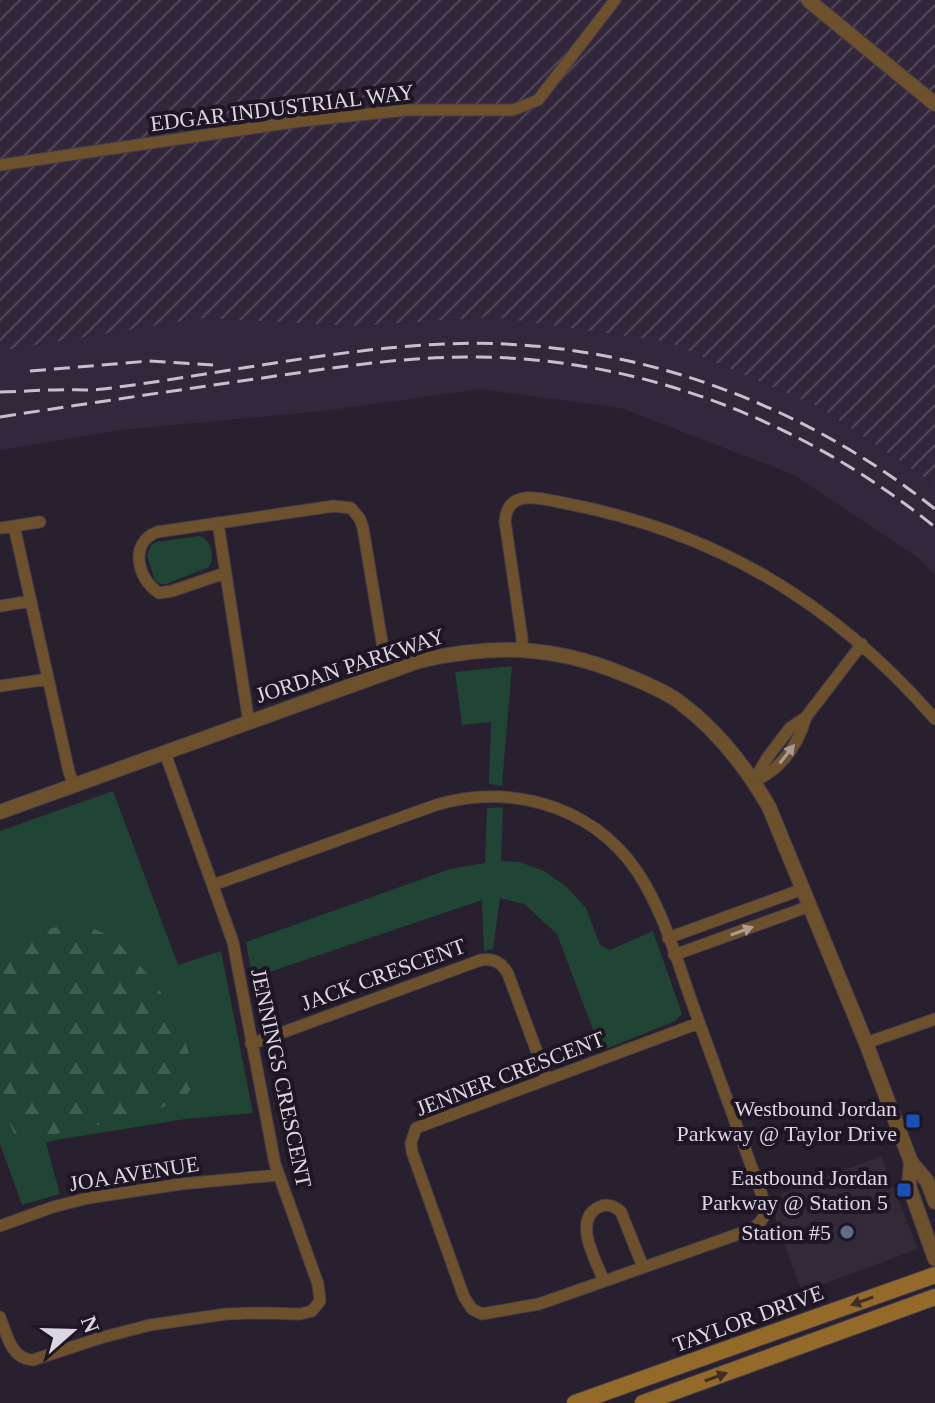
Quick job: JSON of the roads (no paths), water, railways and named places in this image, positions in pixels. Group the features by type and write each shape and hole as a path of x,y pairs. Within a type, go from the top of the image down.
{"main road":[{"name":"TAYLOR DRIVE","path":"575,1403 935,1275"},
{"name":"TAYLOR DRIVE","path":"643,1403 935,1297"}],"street":[{"name":"EDGAR INDUSTRIAL WAY","path":"0,165 301,121 407,110 513,110 538,100 615,0"},
{"path":"808,0 935,104"},
{"path":"522,650 505,521 507,510 513,502 530,497 607,511 660,527 747,566 828,617 862,644 935,719"},
{"path":"225,573 159,593 145,581 139,557 142,542 152,534 334,506 344,506 355,512 363,528 389,672"},
{"path":"0,528 40,522"},
{"path":"218,523 249,723"},
{"path":"14,526 74,785"},
{"path":"0,606 31,601"},
{"path":"754,781 779,765 800,738 806,717 862,644"},
{"name":"JORDAN PARKWAY","path":"0,812 419,661 457,652 522,650 567,656 600,665 655,687 680,703 733,754 754,781 778,825 911,1162 927,1181 935,1202"},
{"path":"0,686 48,679"},
{"name":"JENNINGS CRESCENT","path":"0,1317 14,1351 28,1361 150,1325 226,1314 300,1314 312,1311 320,1301 320,1292 278,1175 233,942 165,753"},
{"name":"JENNER CRESCENT","path":"213,885 450,801 483,796 512,797 542,803 580,819 609,839 646,885 668,938 764,1201 765,1214 762,1221 750,1230 539,1304 487,1314 476,1311 464,1297 412,1152 411,1143 416,1128 699,1023"},
{"path":"668,938 803,889"},
{"path":"674,955 810,906"},
{"name":"JACK CRESCENT","path":"251,1044 481,960 491,960 502,965 508,974 547,1079"},
{"path":"866,1043 935,1019"},
{"name":"JORDAN PARKWAY","path":"911,1162 909,1186 935,1259"},
{"name":"JOA AVENUE","path":"0,1226 88,1198 181,1184 278,1175"},
{"path":"604,1281 585,1232 587,1219 598,1207 614,1206 621,1212 643,1267"}],"railway":[{"path":"0,392 103,389 402,347 511,344 577,351 642,364 705,383 767,407 826,436 882,470 935,509"},
{"path":"0,417 374,363 452,357 541,361 603,370 663,384 778,428 833,457 935,527"},
{"path":"30,371 149,361 213,365"}],"place":[{"name":"Westbound Jordan Parkway @ Taylor Drive","path":"913,1121"},
{"name":"Eastbound Jordan Parkway @ Station 5","path":"904,1190"},
{"name":"Station #5","path":"847,1232"}]}
